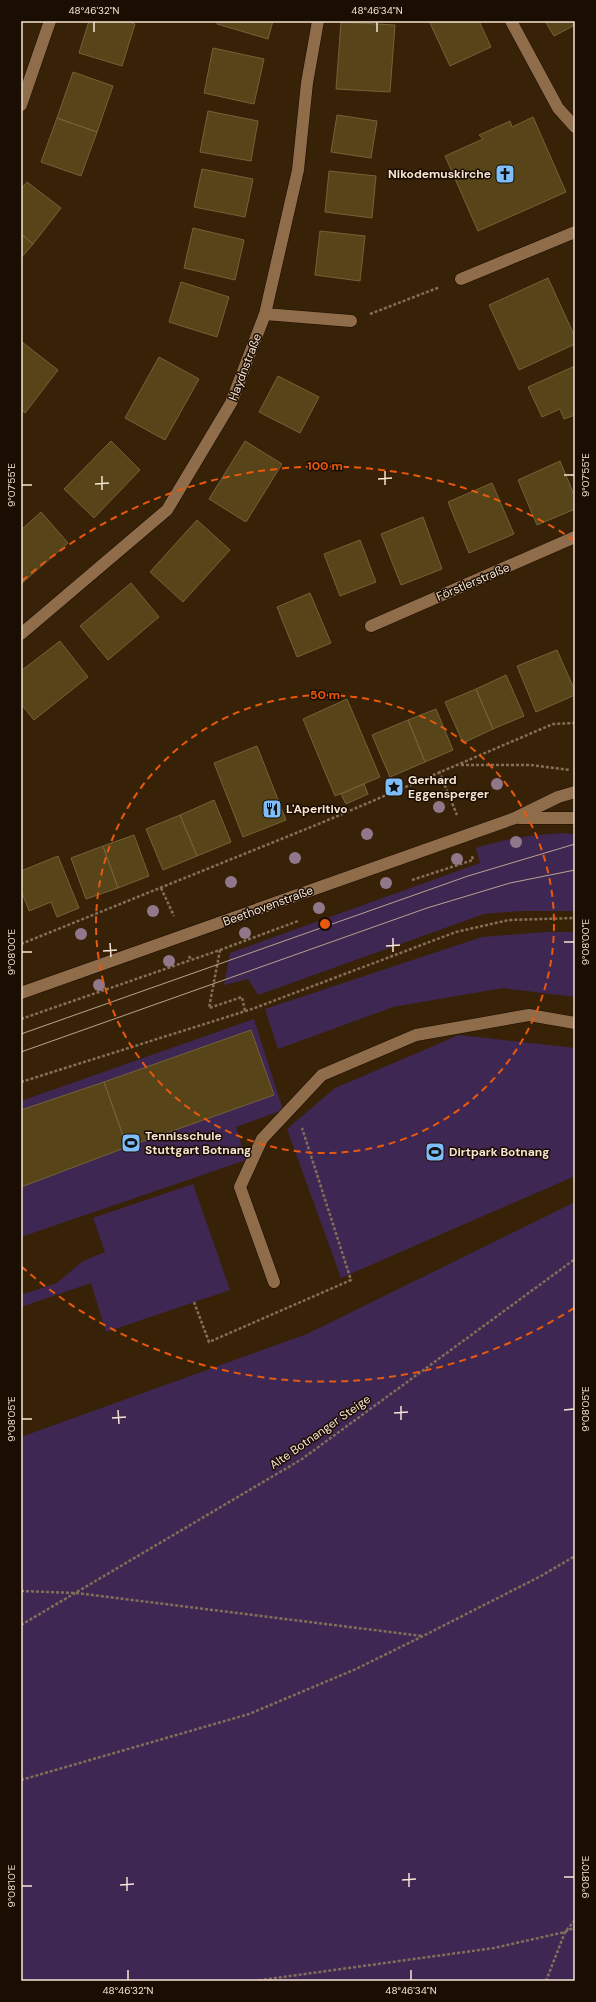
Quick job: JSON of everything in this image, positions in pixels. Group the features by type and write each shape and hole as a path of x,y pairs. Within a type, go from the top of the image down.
{"street":[{"path":"21,105 50,21"},
{"name":"Haydnstraße","path":"21,634 167,510 231,403 265,314 298,170 307,83 318,21"},
{"path":"511,21 558,108 575,126"},
{"path":"461,278 575,232"},
{"path":"265,314 351,322"},
{"name":"Förstlerstraße","path":"371,626 575,538"},
{"name":"Beethovenstraße","path":"21,993 183,937 515,818 558,796 575,792"},
{"name":"Beethovenstraße","path":"515,818 575,818"},
{"path":"274,1282 240,1187 262,1139 322,1075 416,1035 529,1015 575,1023"}],"path":[{"path":"351,322 461,278"},
{"path":"21,944 161,888 554,724 575,723"},
{"path":"458,765 531,765 575,772"},
{"path":"161,888 183,937 191,960"},
{"path":"21,1082 245,1011 456,932 509,920 575,918"},
{"path":"21,1019 220,950 209,1008 242,997 245,1011"},
{"path":"194,1302 209,1342 351,1280 295,1104"},
{"name":"Alte Botnanger Steige","path":"21,1625 302,1459 575,1259"},
{"path":"21,1780 249,1714 356,1668 423,1636 541,1576 575,1556"},
{"path":"21,1591 76,1593 423,1636"},
{"path":"546,1981 565,1932 575,1920"},
{"path":"254,1981 494,1948 565,1932 575,1926"}],"shaded area":[{"path":"565,833 575,835 575,911 519,911 484,914 258,995 248,979 224,985 230,953 480,863 476,848 520,838"},
{"path":"546,932 575,932 575,997 503,988 393,1007 278,1049 265,1009 482,937"},
{"name":"Tennisschule Stuttgart Botnang","path":"254,1019 283,1110 236,1127 246,1160 21,1237 21,1101"},
{"name":"Dirtpark Botnang","path":"459,1035 575,1048 575,1176 341,1278 287,1129 335,1088"},
{"path":"193,1184 230,1290 106,1332 91,1283 21,1307 21,1295 57,1283 83,1261 105,1252 93,1218"},
{"path":"575,1202 575,1981 21,1981 21,1437 307,1334"}],"building":[{"path":"89,21 127,21 135,24 122,66 79,53"},
{"path":"218,21 273,21 268,39 217,24"},
{"path":"429,21 479,21 491,47 450,66"},
{"path":"545,21 575,21 575,25 554,36"},
{"path":"341,22 395,25 390,92 336,89"},
{"path":"213,48 264,59 254,104 204,93"},
{"path":"73,72 113,86 97,132 57,118"},
{"path":"208,111 258,121 251,161 200,152"},
{"path":"337,115 377,121 371,158 331,152"},
{"name":"Nikodemuskirche","path":"533,117 566,192 478,231 445,156 483,139 479,135 510,121 512,127"},
{"path":"57,118 97,132 81,176 41,162"},
{"path":"202,169 253,179 245,217 194,207"},
{"path":"329,171 376,176 372,218 325,212"},
{"path":"27,182 61,208 33,244 21,234 21,189"},
{"path":"193,228 244,240 235,280 184,268"},
{"path":"320,231 365,236 360,281 315,275"},
{"path":"21,234 33,244 21,258"},
{"path":"548,278 575,337 575,344 519,370 489,305"},
{"path":"181,282 229,297 217,337 169,322"},
{"path":"22,342 58,370 25,413 21,409"},
{"path":"159,357 199,379 165,440 125,418"},
{"path":"575,366 575,415 564,419 560,409 542,417 528,387"},
{"path":"278,376 319,397 300,433 259,412"},
{"path":"111,441 140,470 94,518 64,489"},
{"path":"245,441 282,464 246,522 209,499"},
{"path":"560,461 575,497 575,509 537,525 518,480"},
{"path":"492,483 514,534 469,553 448,502"},
{"path":"41,512 68,543 21,584 21,530"},
{"path":"423,517 442,569 401,585 381,534"},
{"path":"197,520 230,550 183,602 150,572"},
{"path":"360,540 376,582 340,596 324,554"},
{"path":"131,583 159,617 108,660 80,626"},
{"path":"310,593 331,643 297,657 277,607"},
{"path":"60,641 88,677 34,720 21,704 21,671"},
{"path":"557,650 575,691 575,695 536,712 517,666"},
{"path":"506,675 524,716 493,729 476,689"},
{"path":"476,689 493,729 463,743 445,702"},
{"path":"347,699 380,777 335,796 303,719"},
{"path":"436,709 453,750 425,762 408,720"},
{"path":"408,720 425,762 390,777 372,735"},
{"path":"257,746 286,820 243,837 214,763"},
{"path":"364,784 368,794 346,804 341,794"},
{"path":"214,800 231,842 197,856 180,815"},
{"path":"180,815 197,856 163,870 146,829"},
{"path":"134,835 149,876 118,888 103,846"},
{"path":"103,846 118,888 86,899 71,858"},
{"path":"58,856 79,908 57,917 51,902 29,911 21,890 21,871"},
{"path":"251,1030 274,1095 127,1147 104,1082"},
{"path":"104,1082 127,1147 21,1187 21,1110"}],"tram line":[{"path":"21,1034 468,876 575,844"},
{"path":"21,1052 427,908 510,883 575,870"}],"place":[{"name":"Nikodemuskirche","path":"505,174"},
{"name":"Gerhard Eggensperger","path":"394,787"},
{"name":"L'Aperitivo","path":"272,809"},
{"name":"Tennisschule Stuttgart Botnang","path":"131,1143"},
{"name":"Dirtpark Botnang","path":"435,1152"}]}
